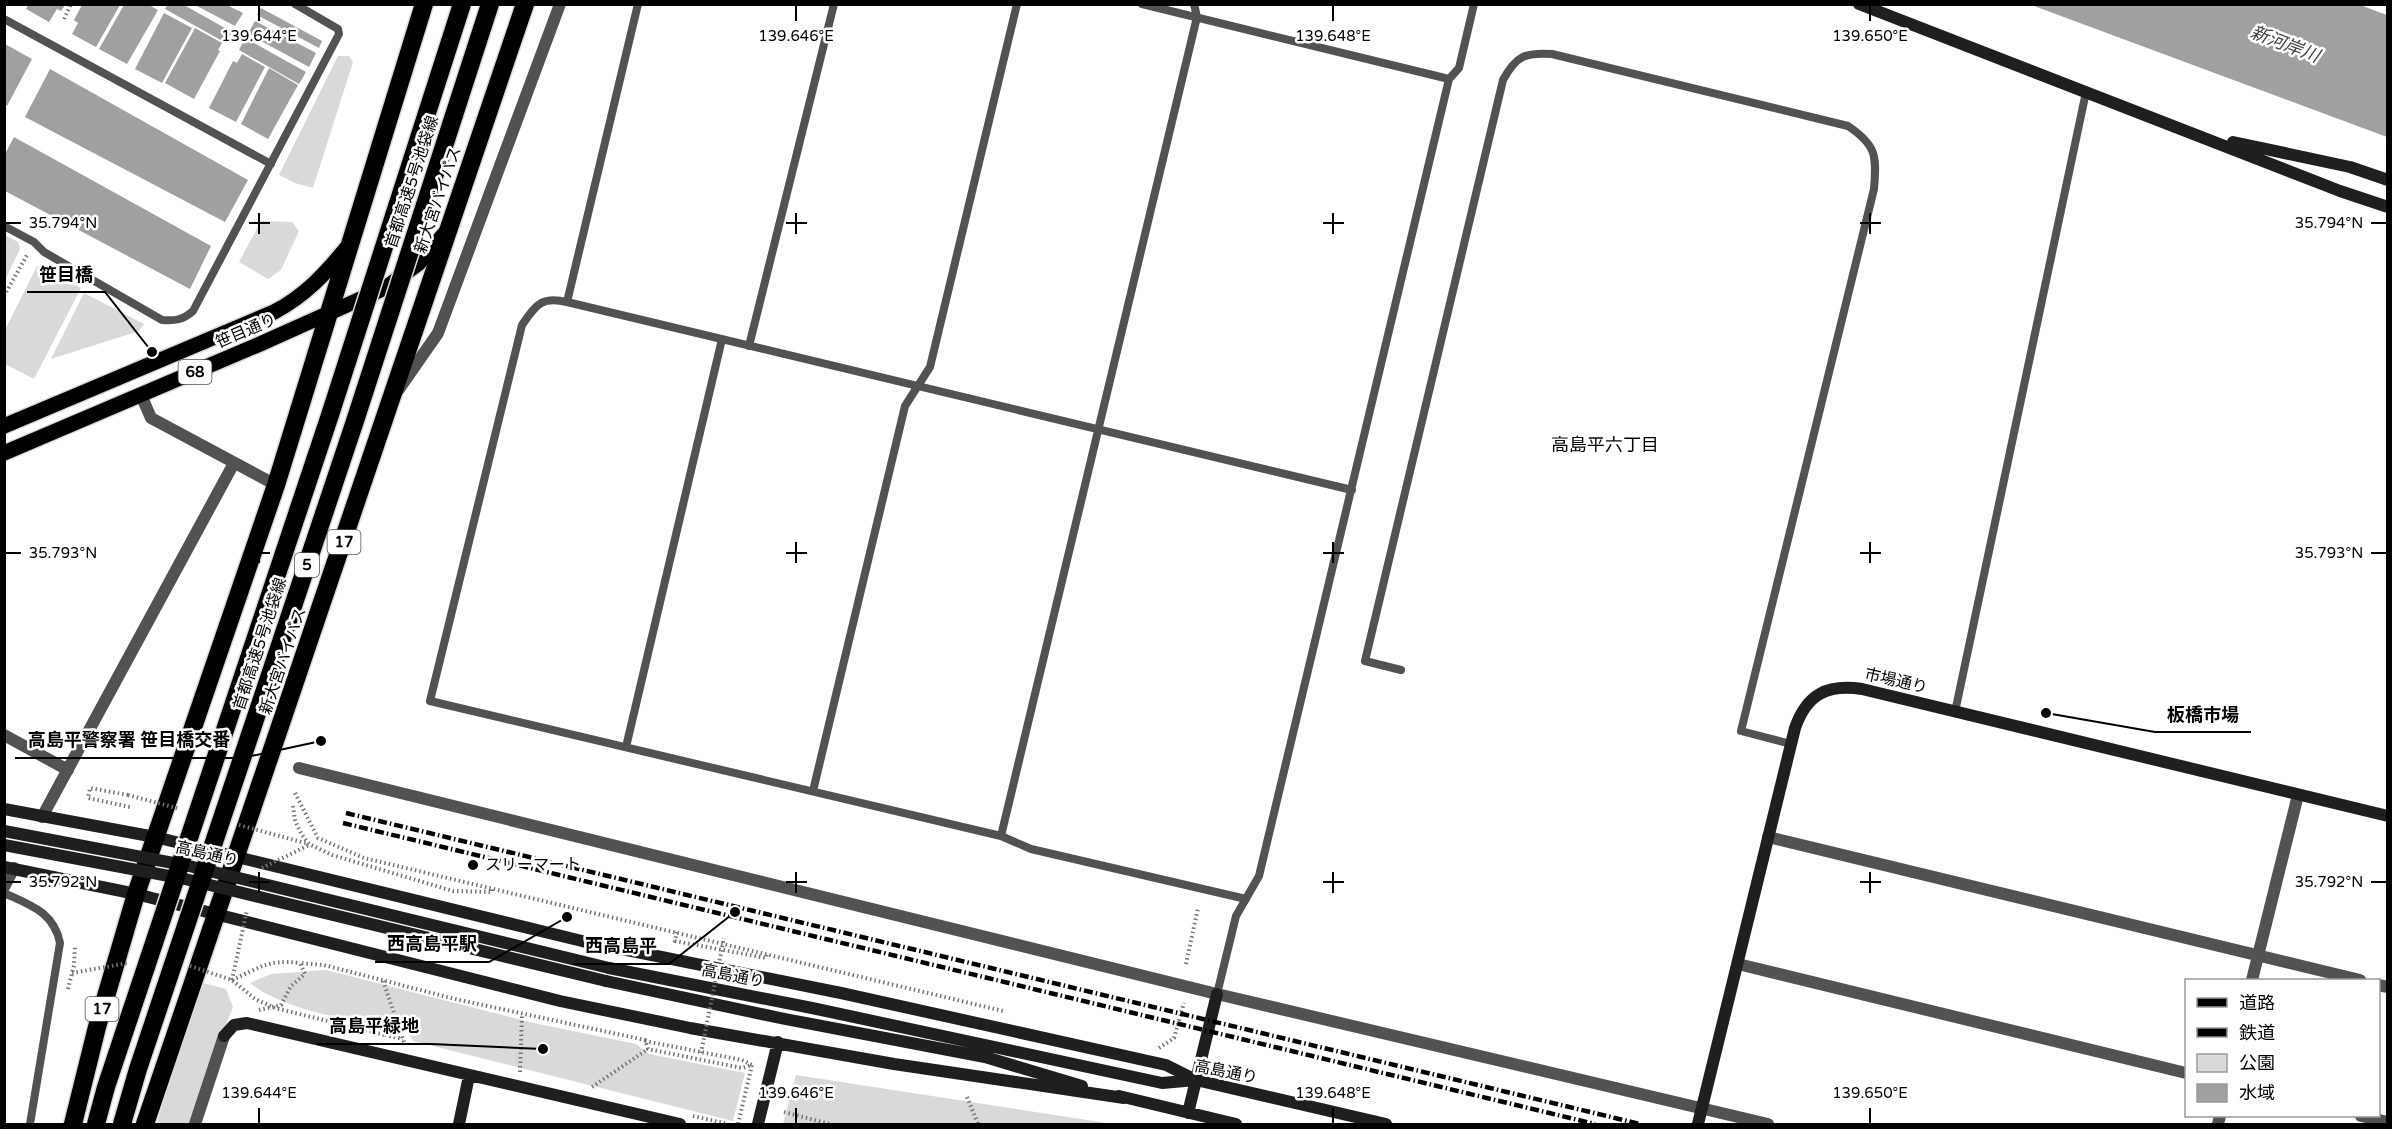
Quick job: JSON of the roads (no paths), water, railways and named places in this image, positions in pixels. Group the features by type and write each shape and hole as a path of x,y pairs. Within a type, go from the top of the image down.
{"highway":[{"name":"17","path":"73,1125 97,1027 136,894 276,485 424,4"},
{"name":"首都高速5号池袋線","path":"96,1125 106,1088 330,415 462,4"},
{"name":"首都高速5号池袋線","path":"122,1125 138,1069 351,432 490,4"},
{"name":"新大宮バイパス","path":"145,1125 525,4"}],"main road":[{"path":"1859,4 2340,191 2388,207"},
{"path":"2199,135 2350,167 2388,180"},
{"name":"笹目通り","path":"4,453 385,288 418,264 450,228"},
{"name":"笹目通り","path":"4,426 274,312 296,299 325,275 353,240"},
{"name":"市場通り","path":"1698,1125 1799,716 1806,705 1823,692 1847,687 1862,689 2388,816"},
{"path":"4,809 155,837 582,940 841,993 1166,1065 1196,1080"},
{"name":"高島通り","path":"4,831 189,866 609,968 812,1008 1162,1083 1196,1080 1386,1125"},
{"name":"高島通り","path":"4,845 185,879 606,981 785,1019 985,1057 1124,1098 1236,1125"},
{"path":"9,868 136,894 560,1001 690,1028 958,1074 1124,1098"},
{"path":"1188,1113 1217,994"},
{"path":"224,1036 234,1025 247,1023 680,1125"},
{"path":"758,1125 778,1042"},
{"path":"459,1125 469,1076"}],"street":[{"path":"391,401 438,333 560,4"},
{"path":"141,395 151,418 276,485"},
{"path":"42,817 234,463"},
{"path":"4,735 68,770"},
{"path":"299,768 1217,994 1768,1125"},
{"path":"2252,979 2298,795"},
{"path":"1768,837 2352,979"},
{"path":"4,887 9,868"},
{"path":"1738,964 2185,1073"},
{"path":"195,1125 224,1036"},
{"path":"2366,1117 2388,1122"}],"lane":[{"path":"4,226 34,242 44,252 162,320 182,319 193,311 339,34 338,29 295,4"},
{"path":"567,303 638,4"},
{"path":"749,346 834,4"},
{"path":"813,790 905,406 930,367 1017,4"},
{"path":"1142,4 1449,79"},
{"path":"1001,836 1197,17 1194,4"},
{"path":"1217,994 1236,916 1259,876 1449,79 1459,68 1474,4"},
{"path":"4,19 271,164"},
{"path":"1401,670 1365,661 1503,80 1510,67 1521,56 1536,53 1552,54 1848,126 1866,138 1875,153 1874,189 1741,731 1791,744"},
{"path":"1955,712 2086,92"},
{"path":"1246,899 1031,849 1001,836 813,790 430,701 522,325 541,303 553,299 1352,490"},
{"path":"626,747 722,339"},
{"path":"4,892 48,917 57,930 60,943 30,1125"}],"water":[{"path":"28,4 65,5 61,11 57,9 49,22 26,9"},
{"path":"82,5 120,5 96,47 72,34 78,23 74,20"},
{"path":"124,5 149,5 158,10 127,64 99,49"},
{"path":"167,5 184,5 232,32 226,43 165,9"},
{"path":"195,5 227,5 243,13 235,26"},
{"name":"新河岸川","path":"2031,5 2360,5 2387,15 2387,137"},
{"path":"261,8 322,41 319,48 257,15"},
{"path":"164,13 192,28 162,83 135,69"},
{"path":"255,21 316,53 309,67 248,34"},
{"path":"195,28 222,43 194,99 165,83"},
{"path":"245,38 306,72 299,84 239,50"},
{"path":"5,44 32,59 7,106 4,104"},
{"path":"242,54 265,67 236,122 209,108 233,61 237,63"},
{"path":"269,68 298,85 268,139 241,124"},
{"path":"50,69 248,180 225,222 25,117"},
{"path":"14,137 211,246 190,289 5,191 5,154"}],"railway":[{"path":"346,813 1640,1124"},
{"path":"343,823 1595,1124"}],"place":[{"name":"笹目橋","path":"152,352"},
{"name":"板橋市場","path":"2046,713"},
{"name":"高島平警察署 笹目橋交番","path":"321,741"},
{"name":"スリーマート","path":"473,865"},
{"name":"西高島平","path":"735,912"},
{"name":"西高島平駅","path":"567,917"},
{"name":"高島平緑地","path":"543,1049"}],"district":[{"name":"高島平六丁目","path":"1605,445"}]}
